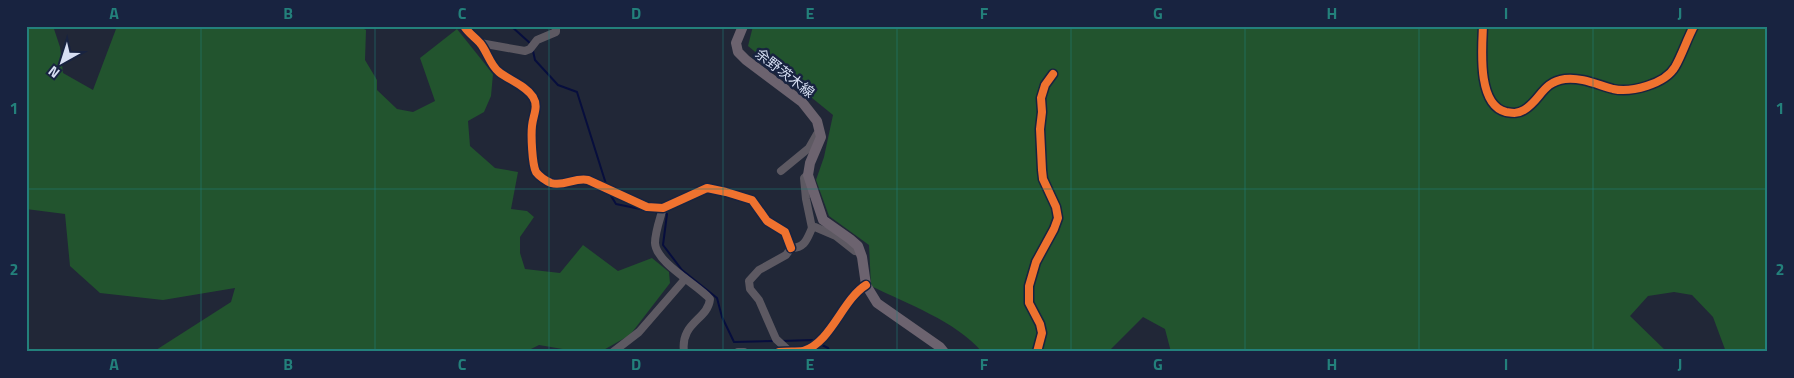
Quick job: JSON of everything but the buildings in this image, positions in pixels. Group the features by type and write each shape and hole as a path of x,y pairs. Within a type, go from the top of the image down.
{"main road":[{"name":"余野茨木線","path":"743,26 736,43 738,52 802,102 817,121 821,132"},
{"path":"821,132 821,138 810,163 808,175 823,220 858,246 866,285 877,302 940,347 944,352"}],"street":[{"path":"458,26 464,33 472,36"},
{"path":"464,26 480,43 497,71 525,89 532,96 536,105 536,114 532,123 531,141 536,171 543,179 561,184 580,178 588,180 647,207 662,208 707,188 735,194 752,200 767,221 785,232 791,248"},
{"path":"480,43 524,51 530,49 537,40 556,32 556,26"},
{"path":"1482,26 1482,67 1490,100 1501,111 1515,114 1525,109 1547,86 1557,80 1569,78 1584,80 1625,91 1648,85 1666,76 1674,69 1694,26"},
{"path":"1037,352 1042,333 1040,324 1028,303 1029,286 1036,262 1058,218 1056,207 1043,179 1040,129 1041,98 1045,85 1052,74"},
{"path":"781,171 809,148 817,134 821,132"},
{"path":"791,248 798,248 803,245 812,228 804,178 808,175"},
{"path":"662,208 655,242 656,250 666,262 710,299 710,302 684,336 684,352"},
{"path":"812,228 815,227 836,236 855,251 860,252"},
{"path":"789,351 776,339 758,300 750,289 749,281 759,270 786,255 791,248"},
{"path":"613,352 638,332 685,279"},
{"path":"779,352 804,351 818,342 855,295 866,285"},
{"path":"738,352 744,352"}],"green space":[{"path":"26,26 53,26 60,47 63,73 93,90 116,29 115,26 358,26 366,30 365,60 377,80 377,90 397,109 413,112 435,101 420,58 457,29 493,74 491,96 484,112 468,121 470,146 495,168 518,172 511,209 527,211 534,217 520,237 520,253 525,269 560,273 583,245 618,271 652,258 669,272 670,283 630,335 600,352 580,352 539,345 525,352 156,352 156,350 231,302 235,288 163,300 100,293 70,266 65,214 26,209"},
{"path":"753,26 1768,26 1768,352 1726,352 1713,317 1692,295 1674,292 1648,296 1630,316 1667,352 1171,352 1165,329 1143,317 1108,352 982,352 959,331 945,322 871,286 869,245 829,216 816,180 824,157 833,115 748,46"}],"waterway":[{"path":"511,26 531,44"},
{"path":"533,51 535,60 558,85 577,92 606,184"},
{"path":"608,191 616,204 660,213"},
{"path":"665,214 667,214 663,245 682,270 717,298 722,317 734,342 774,341"},
{"path":"781,341 813,340 816,342"},
{"path":"820,344 828,348 830,352"}],"cycle path":[{"path":"464,26 482,46 496,69 526,89 533,97 536,108 532,130 534,163 536,172 545,180 556,184 583,179 588,180 647,207 663,208 707,188 726,192 752,200 767,221 785,232 791,248"},
{"path":"1483,26 1483,75 1490,99 1497,107 1506,112 1515,113 1530,106 1546,87 1565,79 1583,80 1620,90 1629,90 1656,82 1664,78 1675,67 1694,26"},
{"path":"1037,352 1042,333 1040,324 1029,303 1029,286 1036,262 1058,218 1056,207 1043,179 1040,129 1041,98 1045,85 1053,74"},
{"path":"779,352 803,351 813,346 829,331 850,301 866,285"}]}
